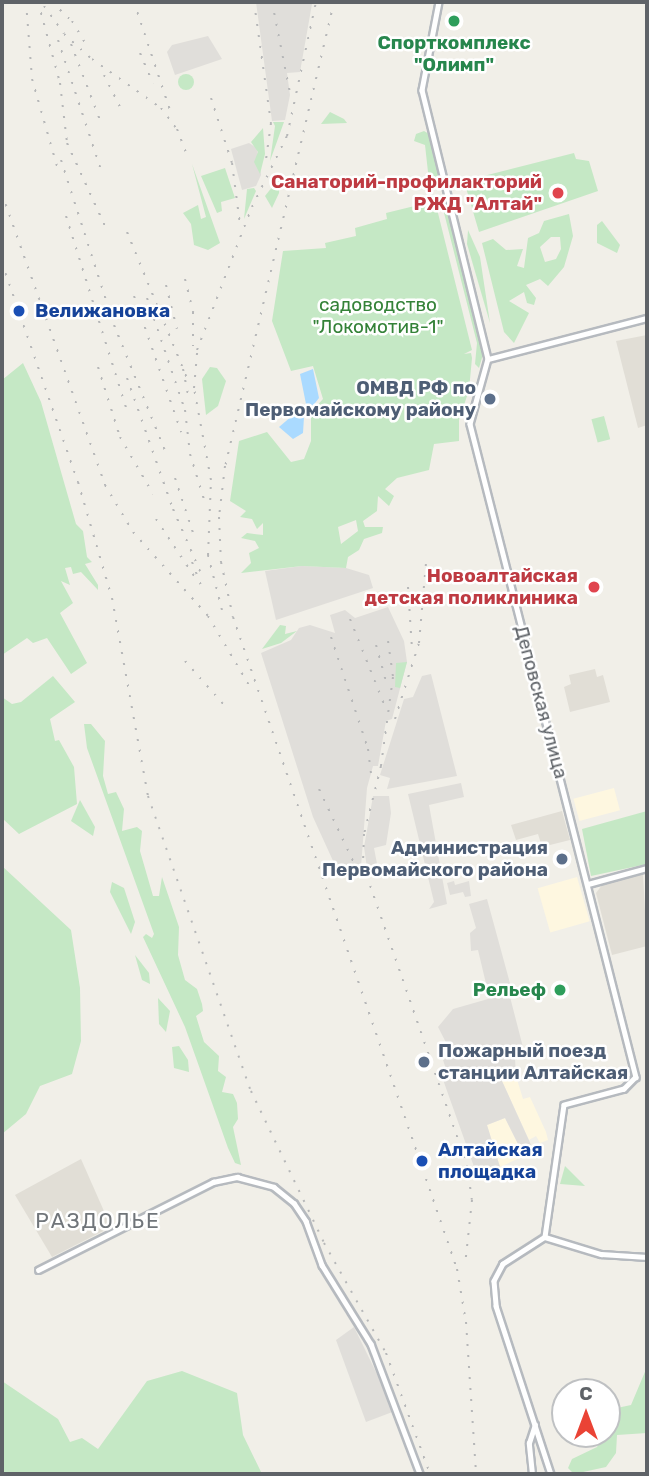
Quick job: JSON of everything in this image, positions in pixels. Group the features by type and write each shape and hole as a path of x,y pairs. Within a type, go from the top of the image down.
{"street":[{"name":"Деповская улица","path":"439,2 422,90 488,359 470,424 636,1077 624,1089 564,1105 545,1237"},
{"path":"488,359 647,318"},
{"path":"588,884 647,868"},
{"path":"38,1270 164,1206 231,1177 266,1184 294,1203 306,1221 322,1265 372,1344 420,1474"},
{"path":"551,1474 495,1302 494,1281 500,1267 545,1237 601,1254 647,1257"},
{"path":"532,1474 529,1443 536,1425"}],"shaded area":[{"path":"256,2 312,4 300,72 287,73 290,95 285,120 272,121"},
{"path":"208,36 222,59 175,75 167,52 172,45"},
{"path":"249,143 257,148 261,175 256,186 242,190 231,149"},
{"path":"647,335 647,425 638,428 616,341"},
{"path":"302,566 346,568 369,575 373,588 276,620 265,571"},
{"path":"388,607 404,641 407,662 392,719 386,721 378,766 373,766 367,788 361,867 339,874 313,817 261,653 291,640 299,628 310,625 335,633 330,615 345,610 355,618"},
{"path":"595,669 597,677 603,675 610,702 570,712 564,687 571,684 569,675"},
{"path":"431,674 457,776 387,789 390,778 380,775 404,699 413,697 422,676"},
{"path":"461,783 464,797 429,805 447,904 429,909 434,902 408,794"},
{"path":"614,788 620,810 579,821 573,799"},
{"path":"373,796 389,796 391,813 386,845 374,848 378,869 368,875 364,847"},
{"path":"562,811 570,840 542,847 538,834 516,840 511,825"},
{"path":"643,874 647,946 612,955 596,893 602,885"},
{"path":"577,877 590,921 550,933 538,888"},
{"path":"454,881 455,885 469,881 471,896 465,897 463,892 450,895 447,883"},
{"path":"487,899 511,987 488,992 478,950 471,951 470,933 476,928 469,904"},
{"path":"509,993 525,1055 515,1058 516,1076 502,1081 532,1147 522,1152 505,1118 487,1125 500,1167 478,1178 441,1074 447,1072 443,1060 453,1056 438,1027 453,1009"},
{"path":"516,1076 523,1099 530,1097 548,1140 540,1143 536,1136 529,1140 502,1081"},
{"path":"505,1118 524,1156 500,1167 487,1125"},
{"path":"81,1159 111,1227 52,1257 15,1195"},
{"path":"354,1327 395,1411 366,1422 336,1340"}],"green space":[{"path":"186,74 192,76 192,88 186,90 180,88 178,82 180,76"},
{"path":"330,112 344,119 347,123 321,124"},
{"path":"273,122 284,122 270,161 275,126"},
{"path":"263,128 265,154 260,174 254,162 258,152 251,142"},
{"path":"424,131 429,134 441,173 440,188 428,172 425,145 414,141 416,134"},
{"path":"574,153 576,159 589,161 598,191 479,232 464,181"},
{"path":"192,164 220,243 208,250 194,245 191,224 183,213 198,205 201,219 206,217"},
{"path":"225,168 235,198 221,202 222,211 217,213 201,176"},
{"path":"280,177 279,193 272,208 265,196"},
{"path":"254,188 256,191 244,219 247,189"},
{"path":"444,194 484,351 479,368 475,364 477,343 441,201"},
{"name":"садоводство \"Локомотив-1\"","path":"435,201 472,350 464,354 471,353 472,358 469,390 459,420 459,441 434,444 429,470 397,478 385,489 394,496 389,506 378,496 377,511 363,521 365,527 383,527 382,533 364,539 359,550 348,557 346,568 302,566 241,573 251,563 249,553 259,548 255,541 241,538 247,533 263,535 263,523 257,529 252,519 240,517 246,511 230,501 239,441 267,432 291,462 304,459 311,441 311,412 323,399 313,366 291,371 272,321 283,251 326,248 325,243 356,236 355,228 387,219 386,213","holes":["356,520 358,531 341,544 338,527"]},
{"path":"569,214 573,236 564,267 548,286 540,279 526,285 536,298 534,305 527,303 524,292 509,301 529,313 514,343 504,332 482,243 493,239 506,250 523,249 517,266 524,268 528,238 539,233 544,221","holes":["551,237 560,237 561,249 556,259 545,262 540,247"]},
{"path":"602,221 620,245 617,253 597,243 597,225"},
{"path":"468,230 480,257 490,323 467,244"},
{"path":"23,363 41,402 76,524 83,531 87,557 92,562 85,564 98,585 98,590 81,572 73,574 71,567 65,568 70,585 61,581 73,603 60,613 87,663 71,674 47,638 33,643 27,638 2,655 2,380"},
{"path":"210,367 217,368 226,381 218,406 206,415 202,379"},
{"path":"604,416 610,439 598,443 591,419"},
{"path":"280,625 286,626 285,634 297,631 281,643 262,649"},
{"path":"407,662 400,688 395,687 396,663"},
{"path":"53,676 75,702 50,719 55,741 59,740 74,767 77,804 19,834 2,818 2,697 12,704 21,702"},
{"path":"84,724 91,724 105,741 103,776 108,794 116,792 124,809 122,831 137,827 142,831 140,851 153,896 159,896 162,877 179,927 178,955 185,980 197,989 202,1004 203,1011 196,1016 204,1042 219,1056 218,1071 226,1077 222,1092 233,1094 237,1103 238,1119 233,1127 241,1165 235,1163 228,1148 185,1027 143,937 146,934 152,938 154,934 87,748"},
{"path":"80,800 95,827 93,836 71,821"},
{"path":"647,811 647,864 591,876 582,829"},
{"path":"2,866 71,930 80,988 81,1041 72,1074 40,1086 26,1114 2,1134"},
{"path":"112,882 124,888 135,922 131,934 110,892"},
{"path":"135,955 149,973 150,984 142,980"},
{"path":"158,998 170,1011 166,1032 159,1024"},
{"path":"179,1046 188,1060 189,1072 174,1068 172,1047"},
{"path":"565,1166 585,1186 560,1184"},
{"path":"647,1367 647,1433 621,1435 621,1407 631,1405"},
{"path":"182,1371 237,1393 243,1435 262,1474 2,1474 2,1381 58,1419 70,1442 82,1438 98,1449 147,1381"},
{"path":"595,1448 616,1448 616,1453 606,1467 574,1474 568,1468 572,1459"}],"water":[{"path":"313,369 319,398 304,417 303,433 293,439 279,427 306,404 300,374"}],"railway":[{"path":"26,2 32,79 59,173"},
{"path":"38,2 60,83 67,143 105,226"},
{"path":"52,2 72,21 86,44"},
{"path":"134,2 172,116"},
{"path":"254,2 271,123 265,167"},
{"path":"272,2 291,98"},
{"path":"222,610 208,555 211,480 194,388 197,350 252,207 287,136 316,2"},
{"path":"334,2 225,466 219,517 221,562 233,617 457,1269 466,1322 476,1474"},
{"path":"44,6 64,34 92,59 161,108 177,129 186,153"},
{"path":"58,40 102,173"},
{"path":"71,44 102,125"},
{"path":"140,53 153,83"},
{"path":"104,75 123,113"},
{"path":"211,98 232,163 240,225"},
{"path":"61,160 114,325 166,453"},
{"path":"2,194 105,485 133,532 208,616 250,687"},
{"path":"66,216 128,414"},
{"path":"127,232 187,378"},
{"path":"2,263 78,482 112,598 148,796 251,1091 324,1243 386,1353 430,1474"},
{"path":"185,279 193,312 193,346"},
{"path":"166,285 177,329"},
{"path":"134,296 181,432"},
{"path":"147,298 185,410 190,454 206,506"},
{"path":"98,367 120,437 153,494"},
{"path":"183,369 188,394"},
{"path":"127,378 173,509 200,571"},
{"path":"175,478 195,539"},
{"path":"156,519 194,576"},
{"path":"192,562 202,588"},
{"path":"395,719 419,643 426,563"},
{"path":"408,587 412,649"},
{"path":"350,619 386,709"},
{"path":"331,637 368,749 372,780"},
{"path":"388,641 393,677 381,766 364,834 363,865 467,1165 472,1200 465,1265"},
{"path":"376,645 387,685"},
{"path":"185,661 225,706"},
{"path":"319,789 361,878"}],"place":[{"name":"Спорткомплекс \"Олимп\"","path":"454,21"},
{"name":"Санаторий-профилакторий РЖД \"Алтай\"","path":"558,193"},
{"name":"Велижановка","path":"19,311"},
{"name":"ОМВД РФ по Первомайскому району","path":"490,399"},
{"name":"Новоалтайская детская поликлиника","path":"594,587"},
{"name":"Администрация Первомайского района","path":"562,859"},
{"name":"Рельеф","path":"560,990"},
{"name":"Пожарный поезд станции Алтайская","path":"424,1062"},
{"name":"Алтайская площадка","path":"422,1161"}],"district":[{"name":"РАЗДОЛЬЕ","path":"98,1221"}]}
